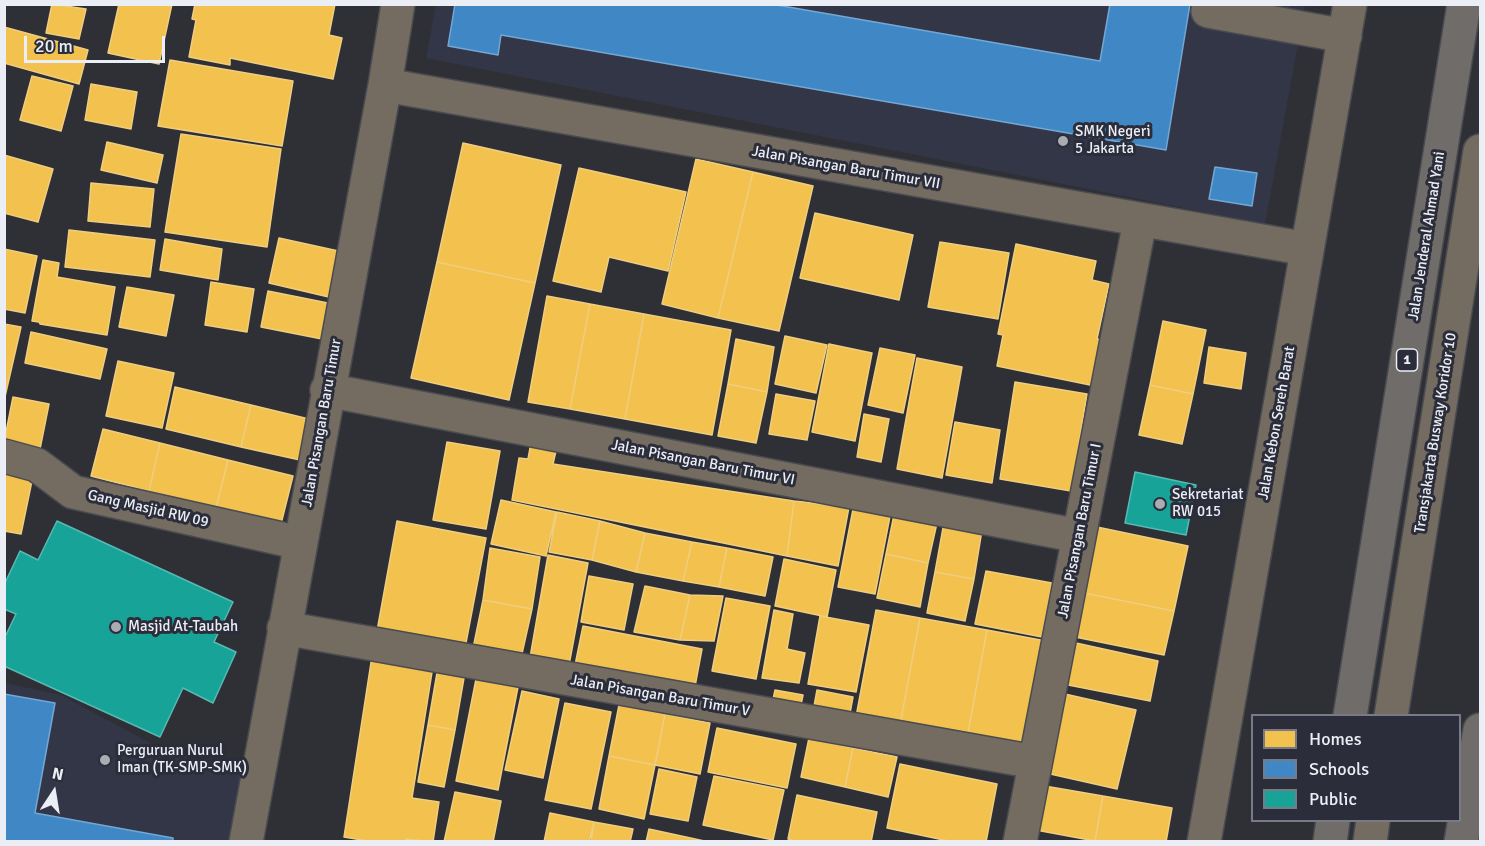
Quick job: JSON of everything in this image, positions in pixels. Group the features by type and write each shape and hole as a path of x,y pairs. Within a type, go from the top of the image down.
{"highway":[{"name":"Jalan Jenderal Ahmad Yani","path":"1350,714 1464,4"},
{"path":"1461,842 1480,730"},
{"path":"1330,842 1333,822"}],"street":[{"name":"Jalan Pisangan Baru Timur","path":"246,842 398,4"},
{"path":"1208,11 1347,20"},
{"name":"Jalan Kebon Sereh Barat","path":"1204,842 1347,20"},
{"name":"Jalan Pisangan Baru Timur VII","path":"385,85 1307,249"},
{"name":"Transjakarta Busway Koridor 10","path":"1391,714 1480,151"},
{"name":"Jalan Pisangan Baru Timur I","path":"1020,842 1140,221"},
{"name":"Jalan Pisangan Baru Timur VI","path":"327,390 1079,536"},
{"name":"Gang Masjid RW 09","path":"4,456 37,465 73,492 300,543"},
{"name":"Jalan Pisangan Baru Timur V","path":"284,628 1035,762"},
{"path":"1370,842 1373,822"}],"shaded area":[{"name":"SMK Negeri 5 Jakarta","path":"436,5 1305,5 1265,224 426,58"},
{"name":"Perguruan Nurul Iman (TK-SMP-SMK)","path":"5,683 61,695 165,751 246,770 234,841 5,842"}],"building: Homes":[{"path":"52,4 86,9 79,39 46,33"},
{"path":"119,4 172,4 159,64 108,53"},
{"path":"195,4 335,4 329,35 342,38 333,79 230,58 230,65 189,57 196,20 192,19"},
{"path":"4,27 88,50 79,84 4,63"},
{"path":"170,60 293,81 282,146 158,126"},
{"path":"32,76 73,86 61,131 20,120"},
{"path":"91,84 137,92 131,129 85,120"},
{"path":"181,134 281,149 267,247 165,232"},
{"path":"107,142 163,155 157,183 101,170"},
{"path":"463,143 561,165 535,283 437,262"},
{"path":"4,155 53,169 38,222 4,213"},
{"path":"696,159 753,172 718,318 662,304"},
{"path":"579,168 686,192 668,271 609,257 601,292 553,281"},
{"path":"753,172 813,186 779,331 718,318"},
{"path":"91,183 154,189 150,227 88,221"},
{"path":"815,213 913,235 899,300 800,278"},
{"path":"69,230 155,240 150,277 65,267"},
{"path":"279,238 343,252 333,298 269,283"},
{"path":"165,239 222,249 218,280 160,270"},
{"path":"940,242 1009,253 998,319 928,307"},
{"path":"1016,244 1096,261 1092,280 1109,284 1097,339 1104,340 1095,386 997,366 1003,335 998,334"},
{"path":"4,249 37,256 25,313 4,309"},
{"path":"43,260 59,263 57,277 115,287 107,335 32,321"},
{"path":"437,262 535,283 509,400 411,378"},
{"path":"211,282 254,289 247,332 205,325"},
{"path":"127,287 174,295 166,336 119,327"},
{"path":"268,291 328,303 322,339 261,327"},
{"path":"547,296 590,304 570,409 528,402"},
{"path":"590,304 644,314 625,419 570,409"},
{"path":"644,314 731,330 712,435 625,419"},
{"path":"1163,321 1206,330 1193,394 1150,385"},
{"path":"4,324 21,327 4,401"},
{"path":"31,332 107,349 100,379 25,363"},
{"path":"785,336 827,345 816,393 775,384"},
{"path":"736,339 774,347 767,392 728,384"},
{"path":"829,344 872,353 855,441 812,432"},
{"path":"1209,347 1246,353 1241,389 1204,383"},
{"path":"880,348 915,355 903,413 868,405"},
{"path":"917,358 962,367 942,478 897,469"},
{"path":"118,361 174,373 162,428 106,416"},
{"path":"1015,382 1087,394 1071,491 1000,479"},
{"path":"728,384 767,392 756,443 718,436"},
{"path":"1150,385 1193,394 1182,444 1139,435"},
{"path":"175,387 251,405 241,447 166,429"},
{"path":"776,394 815,401 807,440 769,434"},
{"path":"13,397 49,404 38,459 4,442"},
{"path":"251,405 309,419 300,460 241,447"},
{"path":"864,414 889,419 881,462 857,457"},
{"path":"955,422 1000,430 992,483 946,475"},
{"path":"103,429 160,443 149,491 91,476"},
{"path":"532,437 558,442 553,464 794,501 787,556 512,500 519,458 528,459"},
{"path":"447,442 500,451 486,529 433,520"},
{"path":"160,443 228,460 216,508 149,491"},
{"path":"228,460 293,476 281,524 216,508"},
{"path":"8,466 34,471 21,534 4,531 4,481"},
{"path":"501,500 556,512 546,556 491,544"},
{"path":"794,501 849,507 838,566 787,556"},
{"path":"854,504 891,511 875,594 838,587"},
{"path":"896,505 939,514 928,563 886,554"},
{"path":"557,512 600,521 592,560 549,552"},
{"path":"945,517 983,524 974,579 935,572"},
{"path":"397,521 486,538 465,648 377,631"},
{"path":"600,521 645,533 636,572 592,560"},
{"path":"1097,527 1188,546 1174,611 1084,593"},
{"path":"645,533 692,542 683,581 636,572"},
{"path":"692,542 727,548 719,587 683,581"},
{"path":"490,548 540,557 532,609 483,600"},
{"path":"727,548 773,557 765,596 719,587"},
{"path":"886,554 928,563 920,607 877,598"},
{"path":"548,555 588,563 567,676 528,669"},
{"path":"784,559 836,570 827,617 775,606"},
{"path":"986,571 1052,583 1042,637 975,624"},
{"path":"935,572 974,579 965,621 927,613"},
{"path":"589,576 633,584 624,630 581,622"},
{"path":"645,586 690,595 680,640 634,632"},
{"path":"1084,593 1174,611 1164,655 1075,637"},
{"path":"690,595 723,596 714,641 680,640"},
{"path":"726,598 770,606 756,679 712,671"},
{"path":"483,600 532,609 519,667 471,658"},
{"path":"774,610 793,614 787,649 805,653 799,683 762,678"},
{"path":"876,610 920,618 900,725 856,717"},
{"path":"820,616 869,625 856,692 808,684"},
{"path":"920,618 987,630 967,738 900,725"},
{"path":"583,626 702,649 693,697 573,675"},
{"path":"987,630 1046,641 1026,748 967,738"},
{"path":"1067,641 1158,661 1150,701 1058,683"},
{"path":"372,656 433,666 412,798 439,802 433,842 406,839 406,842 374,842 344,837"},
{"path":"438,667 465,672 455,730 428,725"},
{"path":"476,679 518,687 498,790 456,781"},
{"path":"775,690 803,695 799,715 771,709"},
{"path":"817,690 853,697 848,724 812,717"},
{"path":"522,691 559,699 543,778 505,770"},
{"path":"1056,692 1136,710 1117,789 1037,771"},
{"path":"565,703 611,712 591,809 545,800"},
{"path":"619,705 665,714 655,765 609,756"},
{"path":"665,714 710,723 700,774 655,765"},
{"path":"428,725 455,730 444,787 418,782"},
{"path":"717,728 796,744 787,788 708,772"},
{"path":"809,738 853,748 845,787 801,777"},
{"path":"853,748 897,757 888,797 845,787"},
{"path":"609,756 655,765 644,819 599,809"},
{"path":"900,764 997,784 986,842 953,842 887,828"},
{"path":"659,769 697,777 688,821 650,814"},
{"path":"714,776 784,790 773,840 703,825"},
{"path":"1033,784 1103,796 1095,841 1025,828"},
{"path":"455,792 501,801 493,842 444,842"},
{"path":"797,795 877,812 871,842 799,842 788,839"},
{"path":"1103,796 1172,808 1166,842 1095,841"},
{"path":"550,813 594,822 589,842 544,842"},
{"path":"594,822 633,829 630,842 591,842"},
{"path":"649,829 709,842 646,842"}],"building: Schools":[{"path":"455,4 771,4 1100,61 1110,4 1190,4 1166,150 501,35 498,55 448,46"},
{"path":"1215,167 1257,173 1252,206 1209,199"},
{"path":"4,694 55,703 35,813 173,838 173,842 4,842"}],"building: Public":[{"name":"Sekretariat RW 015","path":"1135,472 1196,485 1186,535 1125,523"},
{"name":"Masjid At-Taubah","path":"57,521 233,602 214,642 236,652 213,703 183,688 160,737 4,666 4,639 16,614 4,609 4,585 20,551 38,560"}],"place":[{"name":"SMK Negeri 5 Jakarta","path":"1063,141"},
{"name":"Sekretariat RW 015","path":"1160,504"},
{"name":"Masjid At-Taubah","path":"116,627"},
{"name":"Perguruan Nurul Iman (TK-SMP-SMK)","path":"105,760"}]}
